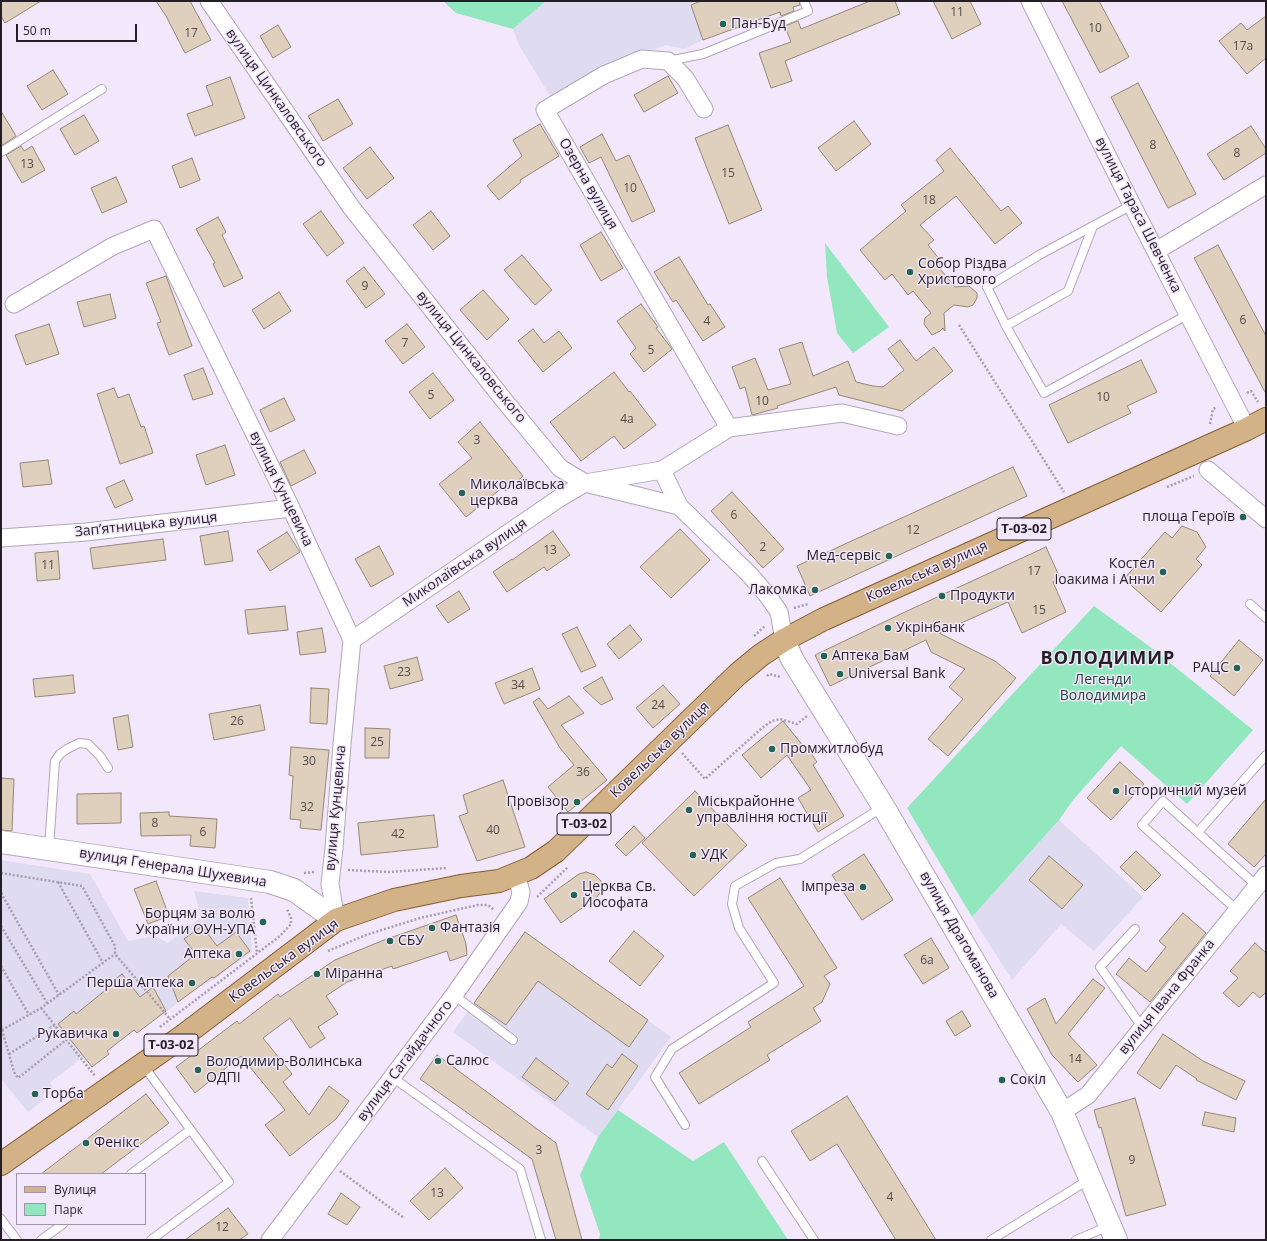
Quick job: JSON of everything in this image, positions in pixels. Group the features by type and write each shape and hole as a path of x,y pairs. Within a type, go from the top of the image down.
{"main road":[{"name":"Ковельська вулиця","path":"1,1164 183,1036 336,920 394,900 461,886 499,881 531,868 556,851 738,674 761,655 784,640 824,619 1257,424"}],"street":[{"name":"вулиця Цинкаловського","path":"209,1 351,207 502,399 560,468 585,483 679,506"},
{"name":"вулиця Тараса Шевченка","path":"1030,1 1132,205 1189,314 1257,424"},
{"name":"Озерна вулиця","path":"668,60 642,59 604,75 545,110 729,428"},
{"path":"668,60 685,78 704,109"},
{"path":"1156,251 1266,185"},
{"name":"вулиця Кунцевича","path":"14,304 112,246 154,229 291,508 352,640 330,884 336,920"},
{"name":"Миколаївська вулиця","path":"352,640 558,499 585,483 662,470 729,428 842,413 898,426"},
{"path":"662,470 679,506 749,574 768,596 779,612 784,640"},
{"path":"1208,470 1266,519"},
{"name":"Запʼятницька вулиця","path":"1,538 86,532 291,508"},
{"name":"вулиця Драгоманова","path":"784,640 792,659 883,806 1062,1112 1113,1233"},
{"name":"вулиця Генерала Шухевича","path":"1,842 270,882 294,890 336,920"},
{"name":"вулиця Сагайдачного","path":"270,1240 454,995 519,902 521,892 516,874"},
{"name":"вулиця Івана Франка","path":"1062,1112 1088,1095 1261,881"}],"lane":[{"path":"668,60 703,54 808,11 804,1"},
{"path":"1,152 102,89"},
{"path":"1132,205 1041,254 987,286 1006,326 1044,393 1189,314"},
{"path":"1006,326 1068,291 1093,226"},
{"path":"1250,604 1266,618"},
{"path":"49,849 55,761 60,754 78,743 88,744 100,756 108,768"},
{"path":"1198,832 1266,755"},
{"path":"1237,910 1142,825 1163,801 1198,832 1261,881"},
{"path":"686,1125 655,1077 672,1049 774,983 739,928 732,904 736,886 776,863 800,859 883,806"},
{"path":"1135,929 1100,967 1142,1027"},
{"path":"454,995 513,1040"},
{"path":"143,1064 229,1182 151,1240"},
{"path":"392,1077 520,1169 541,1240"},
{"path":"132,1173 190,1130"},
{"path":"762,1161 814,1240"},
{"path":"991,1240 1090,1179"},
{"path":"1,1219 16,1240"},
{"path":"41,1240 62,1225"},
{"path":"1076,1240 1113,1233"}],"path":[{"path":"959,325 1064,493"},
{"path":"763,678 770,674 784,678"},
{"path":"677,758 681,752 706,779 762,728 772,721 780,719 797,724 811,714"},
{"path":"535,899 570,866"},
{"path":"297,874 332,871 389,872 448,868"},
{"path":"1,873 82,886 115,946 115,954 170,1019"},
{"path":"58,882 103,963"},
{"path":"250,892 258,953"},
{"path":"1,893 59,995"},
{"path":"158,1028 280,936 291,924 291,918 284,905"},
{"path":"322,954 366,935 420,918 478,905 488,905 506,921"},
{"path":"1,926 47,1004"},
{"path":"2,1030 47,1004 115,954"},
{"path":"1,966 29,1015"},
{"path":"41,1008 96,1076"},
{"path":"9,1054 55,1025"},
{"path":"1,1026 14,1072 18,1078 66,1040"},
{"path":"328,1163 404,1218"}],"shaded area":[{"path":"546,1 791,1 793,7 703,40 684,49 666,45 615,64 553,101 519,45 513,29"},
{"path":"1059,820 1143,897 1094,951 1061,924 1012,980 972,917"},
{"path":"1,860 90,874 128,941 155,936 168,943 201,917 194,891 248,898 252,952 212,981 201,986 137,1033 134,1030 107,1051 109,1054 92,1067 84,1057 81,1058 50,1083 53,1087 42,1096 45,1099 28,1112 1,1079"},
{"path":"525,932 671,1037 598,1137 453,1032"}],"green space":[{"path":"443,1 546,1 513,29 456,13"},
{"path":"825,243 889,327 853,353 837,333 827,277"},
{"name":"Легенди Володимира","path":"1094,606 1153,649 1253,730 1187,804 1121,746 1073,800 1059,820 972,917 907,808"},
{"path":"618,1110 693,1161 724,1142 788,1240 599,1240 600,1234 580,1175 598,1137"}],"building":[{"path":"1,1 41,1 5,23 1,16"},
{"path":"156,1 190,1 211,40 185,53 166,16"},
{"name":"Пан-Буд","path":"701,1 799,1 800,5 793,7 794,11 781,16 780,12 703,40 691,5"},
{"path":"870,1 895,1 900,14 785,61 792,81 771,88 759,53 791,42 785,26 798,21 801,29"},
{"path":"933,1 970,1 981,24 952,39"},
{"path":"1062,1 1099,1 1129,57 1100,73"},
{"path":"1266,16 1266,58 1247,74 1219,41 1241,23 1247,30"},
{"path":"278,25 291,47 273,58 260,36"},
{"path":"53,70 68,94 42,110 27,86"},
{"path":"668,76 678,93 644,112 634,95"},
{"path":"230,77 245,118 195,136 187,114 213,105 206,86"},
{"path":"1138,83 1196,194 1168,208 1111,97"},
{"path":"338,99 353,124 323,141 308,116"},
{"path":"1,111 16,136 1,146"},
{"path":"84,115 99,141 75,155 60,129"},
{"path":"854,121 871,144 836,171 818,148"},
{"path":"540,124 559,156 520,180 521,182 499,200 487,186 522,156 513,140"},
{"path":"728,125 762,210 729,224 695,138"},
{"path":"1251,126 1266,149 1266,153 1224,180 1207,154"},
{"path":"602,134 616,161 629,155 655,211 632,222 601,157 589,163 580,147"},
{"path":"21,146 24,151 32,146 45,170 22,183 6,155"},
{"path":"370,147 394,178 367,199 343,168"},
{"path":"950,148 1001,211 1008,206 1022,223 995,244 956,196 920,225 934,240 928,245 944,265 940,269 955,287 969,286 977,293 977,298 973,305 968,307 954,305 944,313 945,331 943,328 932,335 924,324 925,318 931,313 913,291 908,295 892,274 885,280 860,250 906,211 901,205 944,171 936,160"},
{"path":"192,158 200,180 180,188 172,166"},
{"path":"116,177 127,202 102,213 91,188"},
{"path":"321,211 344,243 327,256 303,224"},
{"path":"431,211 450,236 433,250 413,225"},
{"path":"218,217 226,232 222,235 243,278 224,287 213,264 215,263 196,229"},
{"path":"601,232 623,268 601,281 580,245"},
{"path":"1218,245 1266,336 1266,394 1194,258"},
{"path":"522,255 552,290 535,305 504,270"},
{"path":"679,257 708,305 710,304 725,327 703,341 676,300 673,302 654,272"},
{"path":"364,267 385,294 366,308 346,281"},
{"path":"166,276 192,346 169,355 157,323 161,322 146,283"},
{"path":"483,290 509,319 487,340 460,310"},
{"path":"279,292 291,311 264,329 252,310"},
{"path":"110,294 116,318 84,327 77,302"},
{"path":"641,304 658,327 656,328 672,349 644,372 630,354 636,348 617,321"},
{"path":"49,324 59,354 26,365 15,335"},
{"path":"407,324 425,347 403,364 385,341"},
{"path":"533,329 544,343 559,331 572,348 543,372 518,341"},
{"path":"900,340 916,361 934,347 953,371 902,411 839,395 836,387 777,406 778,408 752,415 745,387 740,389 732,367 755,358 768,390 791,384 779,349 802,342 813,376 848,361 856,382 883,387 904,370 888,349"},
{"path":"1141,360 1157,392 1127,406 1131,413 1068,443 1049,405"},
{"path":"203,368 213,394 193,400 184,375"},
{"path":"614,372 656,425 624,449 614,436 581,461 550,422"},
{"path":"433,373 454,400 430,419 409,392"},
{"path":"114,388 118,398 129,394 141,427 144,426 153,453 120,464 97,394"},
{"path":"284,398 295,420 270,432 260,410"},
{"path":"480,422 523,476 506,491 503,487 466,517 439,484 472,458 458,442"},
{"path":"225,445 235,475 206,485 196,455"},
{"path":"304,450 316,473 291,486 280,462"},
{"path":"48,460 52,484 23,487 20,463"},
{"path":"1013,467 1027,496 810,596 797,566"},
{"path":"124,480 133,500 115,508 106,488"},
{"path":"732,492 784,549 763,568 711,511"},
{"name":"Костел Іоакима і Анни","path":"1182,526 1197,532 1206,547 1196,559 1202,565 1161,612 1124,579 1165,532 1172,538"},
{"path":"680,529 710,560 671,598 640,567"},
{"path":"228,531 233,561 205,565 200,536"},
{"path":"553,531 570,555 547,571 544,567 507,592 493,572"},
{"path":"287,532 300,552 270,571 257,551"},
{"path":"163,539 166,560 93,569 90,548"},
{"path":"379,546 394,574 371,587 355,559"},
{"path":"1046,547 1060,578 1053,582 1066,612 1022,633 1008,602 939,633 995,661 1016,678 948,756 928,739 963,699 949,687 965,669 931,652 926,640 830,686 815,655"},
{"path":"58,551 60,579 37,581 35,553"},
{"path":"459,591 470,609 448,623 436,606"},
{"path":"285,606 288,630 248,634 245,610"},
{"path":"630,625 642,640 619,659 607,644"},
{"path":"577,627 596,666 581,672 562,634"},
{"path":"322,628 326,652 300,655 297,632"},
{"name":"РАЦС","path":"1239,640 1263,660 1234,696 1210,676"},
{"path":"417,657 423,680 390,689 384,666"},
{"path":"532,668 540,689 504,704 495,683"},
{"path":"73,675 75,693 35,697 33,679"},
{"path":"602,677 613,699 601,705 583,688"},
{"path":"663,685 680,704 653,728 636,708"},
{"path":"311,688 329,689 327,724 310,723"},
{"path":"569,696 584,713 561,725 607,780 568,812 548,787 574,765 560,748 533,702 539,698 548,709"},
{"path":"260,705 265,730 214,740 209,714"},
{"path":"128,715 133,747 118,750 113,718"},
{"path":"783,721 804,747 806,746 817,762 813,765 844,816 818,832 798,798 811,790 787,755 761,778 742,755"},
{"path":"365,728 390,729 389,758 365,758"},
{"path":"291,747 329,750 321,830 300,828 301,820 290,819 293,776 289,775"},
{"name":"Історичний музей","path":"1120,762 1144,784 1111,820 1087,798"},
{"path":"1,778 14,779 12,831 1,830"},
{"path":"503,780 525,847 477,861 459,816 468,813 463,795"},
{"path":"695,791 747,845 694,896 642,843"},
{"path":"121,793 121,823 77,824 77,794"},
{"path":"1266,799 1266,854 1254,867 1228,844"},
{"path":"169,812 169,816 217,819 215,848 190,846 191,835 141,836 140,813"},
{"path":"434,815 438,847 361,855 358,823"},
{"path":"634,826 645,838 626,856 615,845"},
{"path":"1136,851 1161,875 1145,891 1120,867"},
{"name":"Імпреза","path":"864,854 893,900 862,920 832,875"},
{"path":"1049,856 1083,885 1062,909 1029,880"},
{"name":"Церква Св. Йософата","path":"586,872 595,875 601,881 600,893 596,898 561,923 544,899 579,874"},
{"path":"780,878 837,968 824,976 830,984 822,1002 813,1008 821,1021 767,1055 770,1060 699,1104 679,1073 751,1027 748,1022 804,986 748,898"},
{"path":"156,881 169,916 148,924 134,889"},
{"path":"1183,913 1206,933 1150,1002 1116,974 1129,958 1146,972 1166,947 1159,941"},
{"path":"456,915 466,944 467,955 450,961 447,951 393,969 392,966 347,982 326,996 338,1014 318,1027 325,1038 310,1048 290,1018 263,1038 292,1074 283,1082 309,1115 329,1086 349,1101 336,1119 290,1156 265,1125 285,1110 241,1056 195,1093 176,1067 237,1021 239,1024 278,994 280,997 335,960 384,940"},
{"path":"202,926 217,946 236,932 250,951 214,978 212,977 178,1002 168,976 196,954 184,939"},
{"path":"634,931 664,956 640,986 609,961"},
{"path":"525,932 648,1020 629,1047 538,981 506,1025 474,1003"},
{"path":"931,938 949,968 923,984 904,955"},
{"path":"1255,943 1266,953 1266,992 1260,998 1253,992 1239,1007 1223,993 1238,978 1230,971"},
{"path":"122,974 140,997 153,987 166,1011 137,1033 134,1030 107,1051 109,1054 92,1067 58,1024 74,1011 76,1014 107,989 105,987"},
{"path":"1093,979 1105,988 1068,1034 1097,1065 1078,1082 1052,1055 1027,1009 1045,998 1056,1024"},
{"path":"962,1011 971,1026 955,1036 946,1021"},
{"path":"1163,1034 1203,1061 1245,1081 1236,1100 1196,1080 1197,1079 1176,1065 1160,1089 1137,1073"},
{"path":"622,1054 638,1066 608,1110 586,1094 607,1064 612,1068"},
{"path":"437,1055 556,1143 582,1240 556,1240 532,1159 420,1079"},
{"path":"536,1058 569,1083 555,1101 522,1077"},
{"path":"146,1094 169,1123 102,1173 42,1173"},
{"path":"847,1096 936,1240 896,1240 837,1144 810,1161 791,1131"},
{"path":"1135,1098 1166,1205 1126,1216 1101,1127 1099,1128 1094,1110"},
{"path":"1205,1112 1236,1118 1234,1132 1202,1125"},
{"path":"445,1168 463,1188 429,1220 410,1201"},
{"path":"341,1193 360,1207 347,1225 328,1214"},
{"path":"228,1208 248,1234 239,1240 185,1240"}],"place":[{"name":"Пан-Буд","path":"723,24"},
{"name":"Собор Різдва Христового","path":"910,272"},
{"name":"Миколаївська церква","path":"462,493"},
{"name":"площа Героїв","path":"1243,517"},
{"name":"Мед-сервіс","path":"889,556"},
{"name":"Костел Іоакима і Анни","path":"1163,572"},
{"name":"Лакомка","path":"815,590"},
{"name":"Продукти","path":"942,596"},
{"name":"Укрінбанк","path":"888,628"},
{"name":"Аптека Бам","path":"824,656"},
{"name":"РАЦС","path":"1237,668"},
{"name":"Universal Bank","path":"840,674"},
{"name":"Промжитлобуд","path":"772,749"},
{"name":"Історичний музей","path":"1116,791"},
{"name":"Провізор","path":"577,802"},
{"name":"Міськрайонне управління юстиції","path":"689,810"},
{"name":"УДК","path":"693,855"},
{"name":"Імпреза","path":"863,887"},
{"name":"Церква Св. Йософата","path":"574,895"},
{"name":"Борцям за волю України ОУН-УПА","path":"263,922"},
{"name":"Фантазія","path":"432,928"},
{"name":"СБУ","path":"390,941"},
{"name":"Аптека","path":"239,954"},
{"name":"Міранна","path":"317,974"},
{"name":"Перша Аптека","path":"192,983"},
{"name":"Рукавичка","path":"116,1034"},
{"name":"Салюс","path":"438,1061"},
{"name":"Володимир-Волинська ОДПІ","path":"198,1070"},
{"name":"Сокіл","path":"1002,1080"},
{"name":"Торба","path":"35,1094"},
{"name":"Фенікс","path":"86,1143"}],"district":[{"name":"ВОЛОДИМИР","path":"1108,659"}]}
